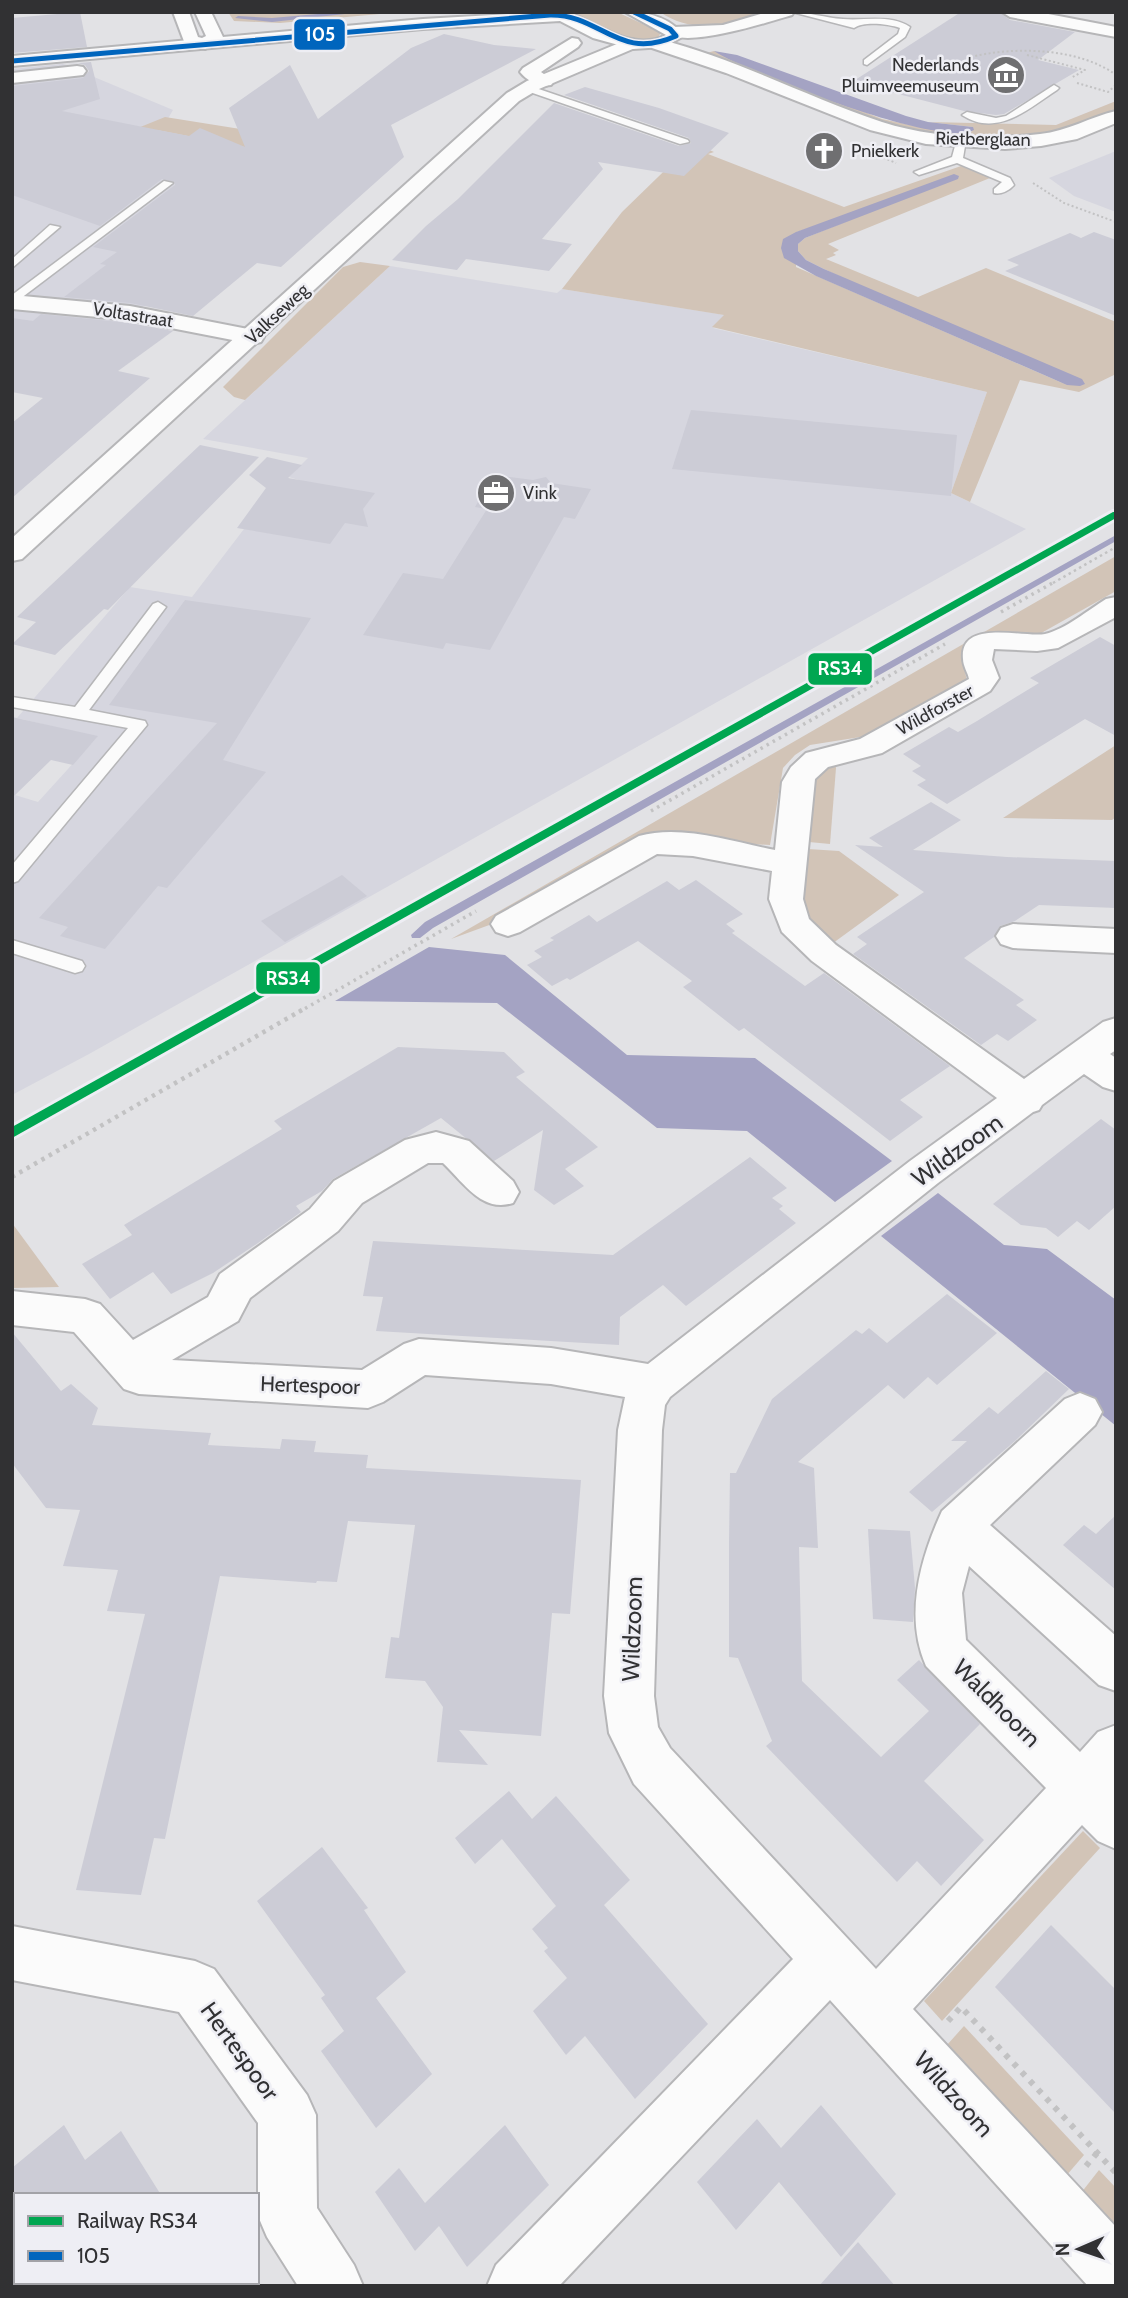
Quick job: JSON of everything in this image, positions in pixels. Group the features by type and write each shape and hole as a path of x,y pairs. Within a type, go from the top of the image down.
{"street":[{"path":"181,12 204,40"},
{"path":"203,12 204,40"},
{"path":"12,59 505,12"},
{"path":"633,12 667,39"},
{"path":"204,40 561,14 629,44 724,30 786,12"},
{"path":"1010,12 1116,32"},
{"name":"Rietberglaan","path":"667,39 732,69 887,129 926,138 959,150 1070,135 1116,117"},
{"path":"536,84 529,72 572,43"},
{"name":"Valkseweg","path":"12,553 253,337 513,97 536,84 629,44"},
{"path":"12,78 77,71"},
{"name":"Voltastraat","path":"12,301 130,313 253,337"},
{"name":"Wildforster","path":"1026,1100 803,935 794,924 788,910 789,864 794,846 798,782 809,766 827,757 871,746 980,685 984,678 975,663 977,652 984,645 1006,639 1050,642 1116,606"},
{"path":"508,924 651,843 693,845 789,864"},
{"path":"1013,936 1116,941"},
{"name":"Wildzoom","path":"1116,1031 1026,1100 924,1172 655,1384 644,1402 640,1430 629,1696 634,1733 652,1766 831,1959 887,1997 1116,2272"},
{"path":"1084,1055 1116,1077"},
{"path":"128,1364 223,1309 235,1286 324,1220 348,1192 419,1150 436,1147 455,1151 499,1192"},
{"name":"Hertespoor","path":"12,1308 85,1317 139,1376 368,1389 419,1357 551,1366 655,1384"},
{"path":"1080,1412 958,1526 1116,1668"},
{"name":"Waldhoorn","path":"958,1526 938,1593 943,1650 1116,1823"},
{"path":"887,1997 1116,1750"},
{"name":"Hertespoor","path":"12,1953 195,1989 286,2115 288,2216 333,2286"},
{"path":"517,2286 831,1959"}],"lane":[{"path":"796,12 841,22 871,33"},
{"path":"841,22 890,22 905,27 902,35 867,62"},
{"path":"880,39 890,44"},
{"path":"536,84 684,142"},
{"path":"967,115 996,121 1009,118 1054,88"},
{"path":"919,172 959,150 1006,180 1009,185 998,191"},
{"name":"Voltastraat","path":"12,301 168,183"},
{"path":"12,265 54,227"},
{"path":"79,713 158,607"},
{"path":"12,702 139,725 12,877"},
{"path":"12,946 75,966"}],"path":[{"path":"971,57 1023,53 1073,56 1093,60 1111,69 1116,75"},
{"path":"1026,176 1049,195 1116,222"},
{"name":"Wildzoom","path":"887,1997 938,2030 961,2007 1116,2173"}],"shaded area":[{"path":"228,12 402,12 280,23 234,21"},
{"path":"571,12 617,12 660,34 658,38 647,40 624,37"},
{"path":"660,12 763,14 723,24 698,25 672,19"},
{"path":"714,51 882,119 939,131 971,133 973,127 928,122 1056,125 1116,101 1116,111 1054,133 1002,138 932,134 878,121 707,53"},
{"path":"63,64 173,110 166,122 321,162 45,386 12,379 12,69"},
{"path":"165,117 335,144 250,148 157,130 12,179"},
{"path":"693,143 714,152 708,154 844,207 961,166 990,178 828,244 839,250 833,253 836,255 826,259 918,297 986,268 1116,322 1116,374 1079,392 1020,380 970,502 951,493 987,392 712,327 724,315 562,289 622,212","holes":["959,176 805,238 798,244 798,251 806,260 1067,385 796,267 797,232"]},
{"path":"1116,151 1116,212 1074,196 1049,178"},
{"path":"360,262 390,266 245,400 234,397 223,387 343,267"},
{"path":"390,266 557,293 562,289 725,315 713,328 987,392 951,493 1026,529 12,1095 12,798 15,795 38,802 97,737 17,718 130,587 192,597 244,529 302,481 289,477 308,458 203,439"},
{"path":"1116,556 1116,591 1036,636 967,648 962,658 967,681 873,735 810,745 795,755 783,768 770,845 650,838 503,920 451,939"},
{"path":"1116,745 1116,817 1112,820 1003,818"},
{"path":"828,765 835,765 836,768 830,844 809,842 813,780"},
{"path":"808,849 839,851 899,895 829,946 818,933 807,911 805,890"},
{"path":"12,1223 59,1287 12,1288"},
{"path":"1083,1831 1100,1848 942,2021 924,2001"},
{"path":"964,2026 1084,2155 1066,2176 947,2045"},
{"path":"1099,2170 1116,2188 1116,2232 1081,2193"}],"water":[{"path":"714,51 737,55 906,116 928,122 973,127 974,130 955,133 925,129 887,119 803,91"},
{"path":"954,174 959,176 958,179 805,238 798,244 798,251 806,260 824,269 1082,379 1085,384 1067,385 816,276 784,258 781,248 783,239 796,232"},
{"path":"429,947 505,955 627,1055 755,1058 892,1161 835,1202 747,1131 657,1128 497,1003 335,1001"},
{"path":"938,1193 1004,1245 1047,1249 1116,1300 1116,1426 881,1236"}],"building":[{"path":"80,12 87,47 12,53 12,18"},
{"path":"961,12 999,12 1010,20 1075,32 1038,60 1079,70 1004,114 996,115 964,111 852,82"},
{"path":"444,34 494,45 536,49 391,125 404,157 281,267 257,263 193,316 130,303 64,297 106,265 100,264 117,252 93,247 175,185 175,182 162,179 100,226 12,195 12,86 83,78 89,71 85,65 78,63 91,62 100,99 62,111 189,136 200,128 245,147 229,108 290,65 318,119 411,48"},
{"path":"585,87 659,108 729,133 684,176 598,162 603,169 542,239 572,244 549,271 466,259 457,270 392,260 458,199 554,103 679,146 691,143 689,138 564,95"},
{"path":"1094,232 1116,240 1116,316 1005,271 1019,265 1007,260 1070,233 1081,238"},
{"path":"41,314 130,323 173,331 118,371 150,378 12,498 12,423 43,398 12,392 12,318 33,321"},
{"path":"691,410 957,435 951,496 672,469"},
{"path":"200,445 259,457 108,610 104,609 55,655 12,644 36,622 17,617"},
{"path":"267,457 302,465 288,478 375,493 363,509 368,527 345,523 330,544 237,528 266,488 249,475"},
{"path":"494,475 533,480 546,477 551,483 591,489 575,519 564,517 490,650 446,643 443,649 363,635 403,573 443,579 487,509 475,507"},
{"path":"185,600 311,618 223,760 266,772 167,888 158,886 105,949 60,936 68,927 39,918 217,723 109,705"},
{"path":"1100,637 1116,646 1116,736 1085,719 947,804 917,785 926,780 912,771 921,766 903,754 949,727 958,732 977,721 1039,683 1030,678"},
{"path":"12,717 98,736 73,765 51,760 12,798"},
{"path":"931,802 961,820 913,850 1116,861 1116,908 1039,905 1015,921 1000,926 994,937 964,958 1024,1000 1016,1005 1037,1020 1008,1041 997,1034 981,1045 853,954 867,944 857,937 924,892 855,845 883,847 869,838"},
{"path":"342,875 367,896 285,942 261,921"},
{"path":"696,880 743,914 726,924 735,931 732,933 805,986 824,973 950,1066 900,1100 923,1117 890,1141 744,1028 739,1031 683,987 692,981 638,941 570,980 567,978 552,986 527,965 542,957 534,951 554,940 550,938 589,915 597,922 667,881 679,890"},
{"path":"398,1047 504,1052 525,1072 516,1077 598,1147 565,1169 584,1186 554,1205 534,1190 543,1130 494,1161 441,1118 333,1179 322,1191 296,1206 301,1212 258,1243 213,1273 171,1294 153,1272 110,1299 82,1264 132,1235 124,1225 282,1129 274,1121"},
{"path":"1101,1119 1116,1130 1116,1206 1089,1230 1077,1221 1058,1237 1046,1228 1021,1225 993,1204"},
{"path":"750,1157 787,1188 772,1198 783,1206 779,1209 796,1223 686,1306 663,1285 620,1317 619,1345 376,1331 383,1297 363,1296 373,1241 613,1255"},
{"path":"947,1294 997,1333 937,1385 928,1377 904,1399 888,1385 798,1462 814,1468 818,1548 799,1547 802,1681 881,1757 929,1711 897,1680 919,1660 980,1724 924,1781 984,1840 941,1886 917,1861 897,1882 766,1746 772,1741 738,1658 729,1657 729,1543 730,1473 736,1473 772,1399 856,1330 862,1334 869,1328 887,1343"},
{"path":"12,1332 61,1391 71,1384 98,1408 92,1425 211,1433 208,1445 280,1449 282,1439 316,1441 314,1452 368,1455 366,1468 581,1480 570,1614 552,1613 541,1736 459,1730 488,1765 437,1762 443,1707 425,1681 385,1678 391,1637 399,1638 415,1525 348,1521 337,1582 220,1576 165,1839 154,1838 141,1895 76,1890 145,1614 107,1611 118,1570 63,1566 80,1510 46,1508 12,1463"},
{"path":"1046,1371 1069,1389 1015,1441 932,1512 909,1492 967,1441 951,1441 989,1407 998,1414"},
{"path":"1116,1515 1116,1590 1063,1545 1084,1525 1096,1534"},
{"path":"868,1529 910,1531 915,1588 913,1622 873,1619"},
{"path":"509,1791 532,1819 556,1796 630,1880 604,1905 708,2024 635,2099 585,2036 566,2055 533,2011 567,1978 544,1951 548,1948 532,1929 556,1906 502,1839 475,1864 455,1838"},
{"path":"322,1847 368,1908 364,1910 406,1972 376,1998 432,2074 376,2128 321,2051 344,2031 321,1998 325,1995 257,1901"},
{"path":"1051,1925 1116,1990 1116,2114 995,1987"},
{"path":"821,2105 896,2194 841,2257 779,2182 736,2230 697,2182 757,2119 781,2148"},
{"path":"64,2125 85,2160 121,2131 160,2193 12,2195 12,2168"},
{"path":"505,2125 549,2185 467,2267 439,2226 415,2251 375,2192 399,2168 425,2203"},
{"path":"858,2242 895,2286 819,2286"}],"waterway":[{"path":"238,18 272,20 361,12"},
{"path":"416,935 429,925 1116,537"}],"rail line":[{"name":"RS34","path":"12,1133 1116,514"}],"transit line":[{"name":"105","path":"12,61 550,15 578,21 632,44 645,46 676,36 670,29 634,12"}],"place":[{"name":"Nederlands Pluimveemuseum","path":"1006,75"},
{"name":"Pnielkerk","path":"824,151"},
{"name":"Vink","path":"496,493"}]}
